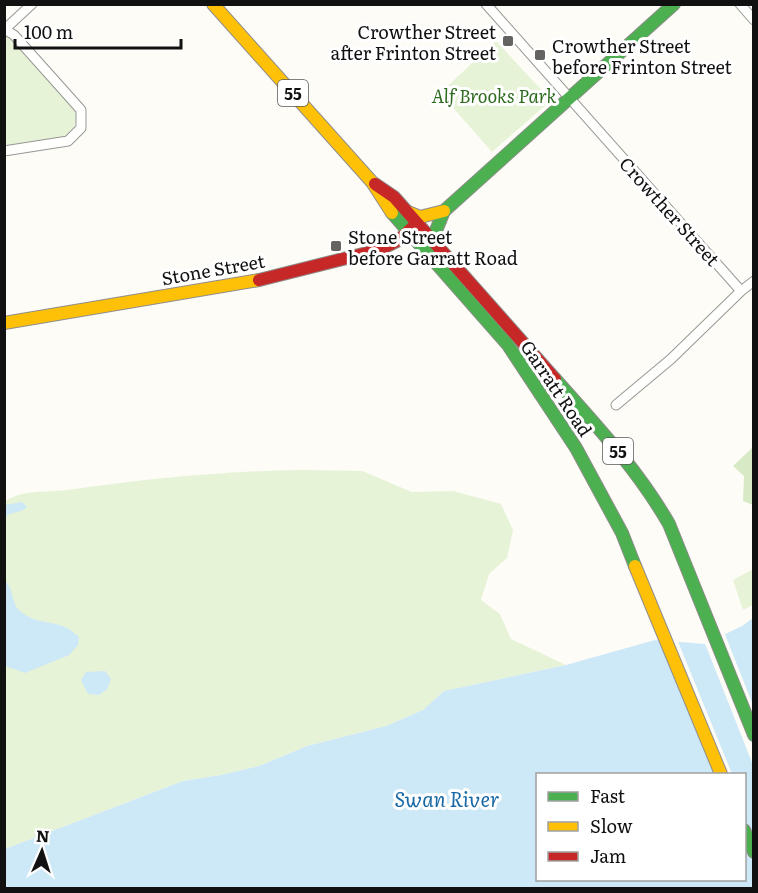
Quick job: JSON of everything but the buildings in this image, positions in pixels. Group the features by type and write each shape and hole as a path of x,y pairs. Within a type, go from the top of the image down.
{"main road":[{"name":"Garratt Road","path":"213,4 372,182 386,206 436,244 614,446 653,496 669,525 753,735"},
{"path":"436,244 435,233 444,212 674,4"},
{"name":"Garratt Road","path":"372,182 394,196 408,212 413,227 507,345 557,419 607,502 622,532 721,773"},
{"path":"408,212 420,217 444,212"},
{"name":"Stone Street","path":"4,323 270,278 379,250 413,227"},
{"path":"746,835 753,852"}],"street":[{"path":"4,151 68,141 81,128 81,110 14,35 5,29 32,4"},
{"name":"Crowther Street","path":"486,4 741,291"},
{"path":"740,4 753,20"},
{"path":"616,405 670,359 753,281"}],"green space":[{"path":"4,29 81,110 68,141 5,151"},
{"name":"Alf Brooks Park","path":"496,41 548,97 548,103 492,152 440,93"},
{"path":"753,447 753,505 743,501 744,476 733,466"},
{"path":"302,470 362,471 412,492 453,491 501,504 513,530 507,558 489,574 481,600 500,614 511,639 566,665 444,691 423,710 386,726 307,746 259,766 183,781 5,849 5,501 27,493 155,479"},
{"path":"753,569 753,605 743,610 733,580"}],"water":[{"path":"22,502 27,507 5,517 5,505"},
{"path":"4,579 10,587 16,606 24,614 30,618 61,626 79,637 78,645 69,655 25,673 5,666"},
{"name":"Swan River","path":"753,618 753,888 5,888 5,849 183,781 259,766 307,746 386,726 423,710 444,691 566,665 655,640 705,644"},
{"path":"105,671 111,679 107,689 99,695 88,694 81,680 86,672"}],"pier":[{"path":"724,632 753,705 753,765 704,641"},
{"path":"661,638 677,639 732,773 716,773"}],"traffic: fast":[{"path":"436,244 435,233 444,211 674,4"},
{"path":"392,213 508,345 576,448 622,533 635,566"},
{"path":"555,379 630,467 669,524 754,735"},
{"path":"746,834 754,852"}],"traffic: slow":[{"path":"213,4 372,182 392,213"},
{"path":"408,212 420,217 444,211"},
{"path":"4,323 259,280"},
{"path":"635,566 721,773"}],"traffic: jam":[{"path":"375,184 394,197 555,379"},
{"path":"259,280 379,250 399,240 414,226"}],"place":[{"name":"Crowther Street after Frinton Street","path":"508,41"},
{"name":"Crowther Street before Frinton Street","path":"540,55"},
{"name":"Stone Street before Garratt Road","path":"336,246"}]}
